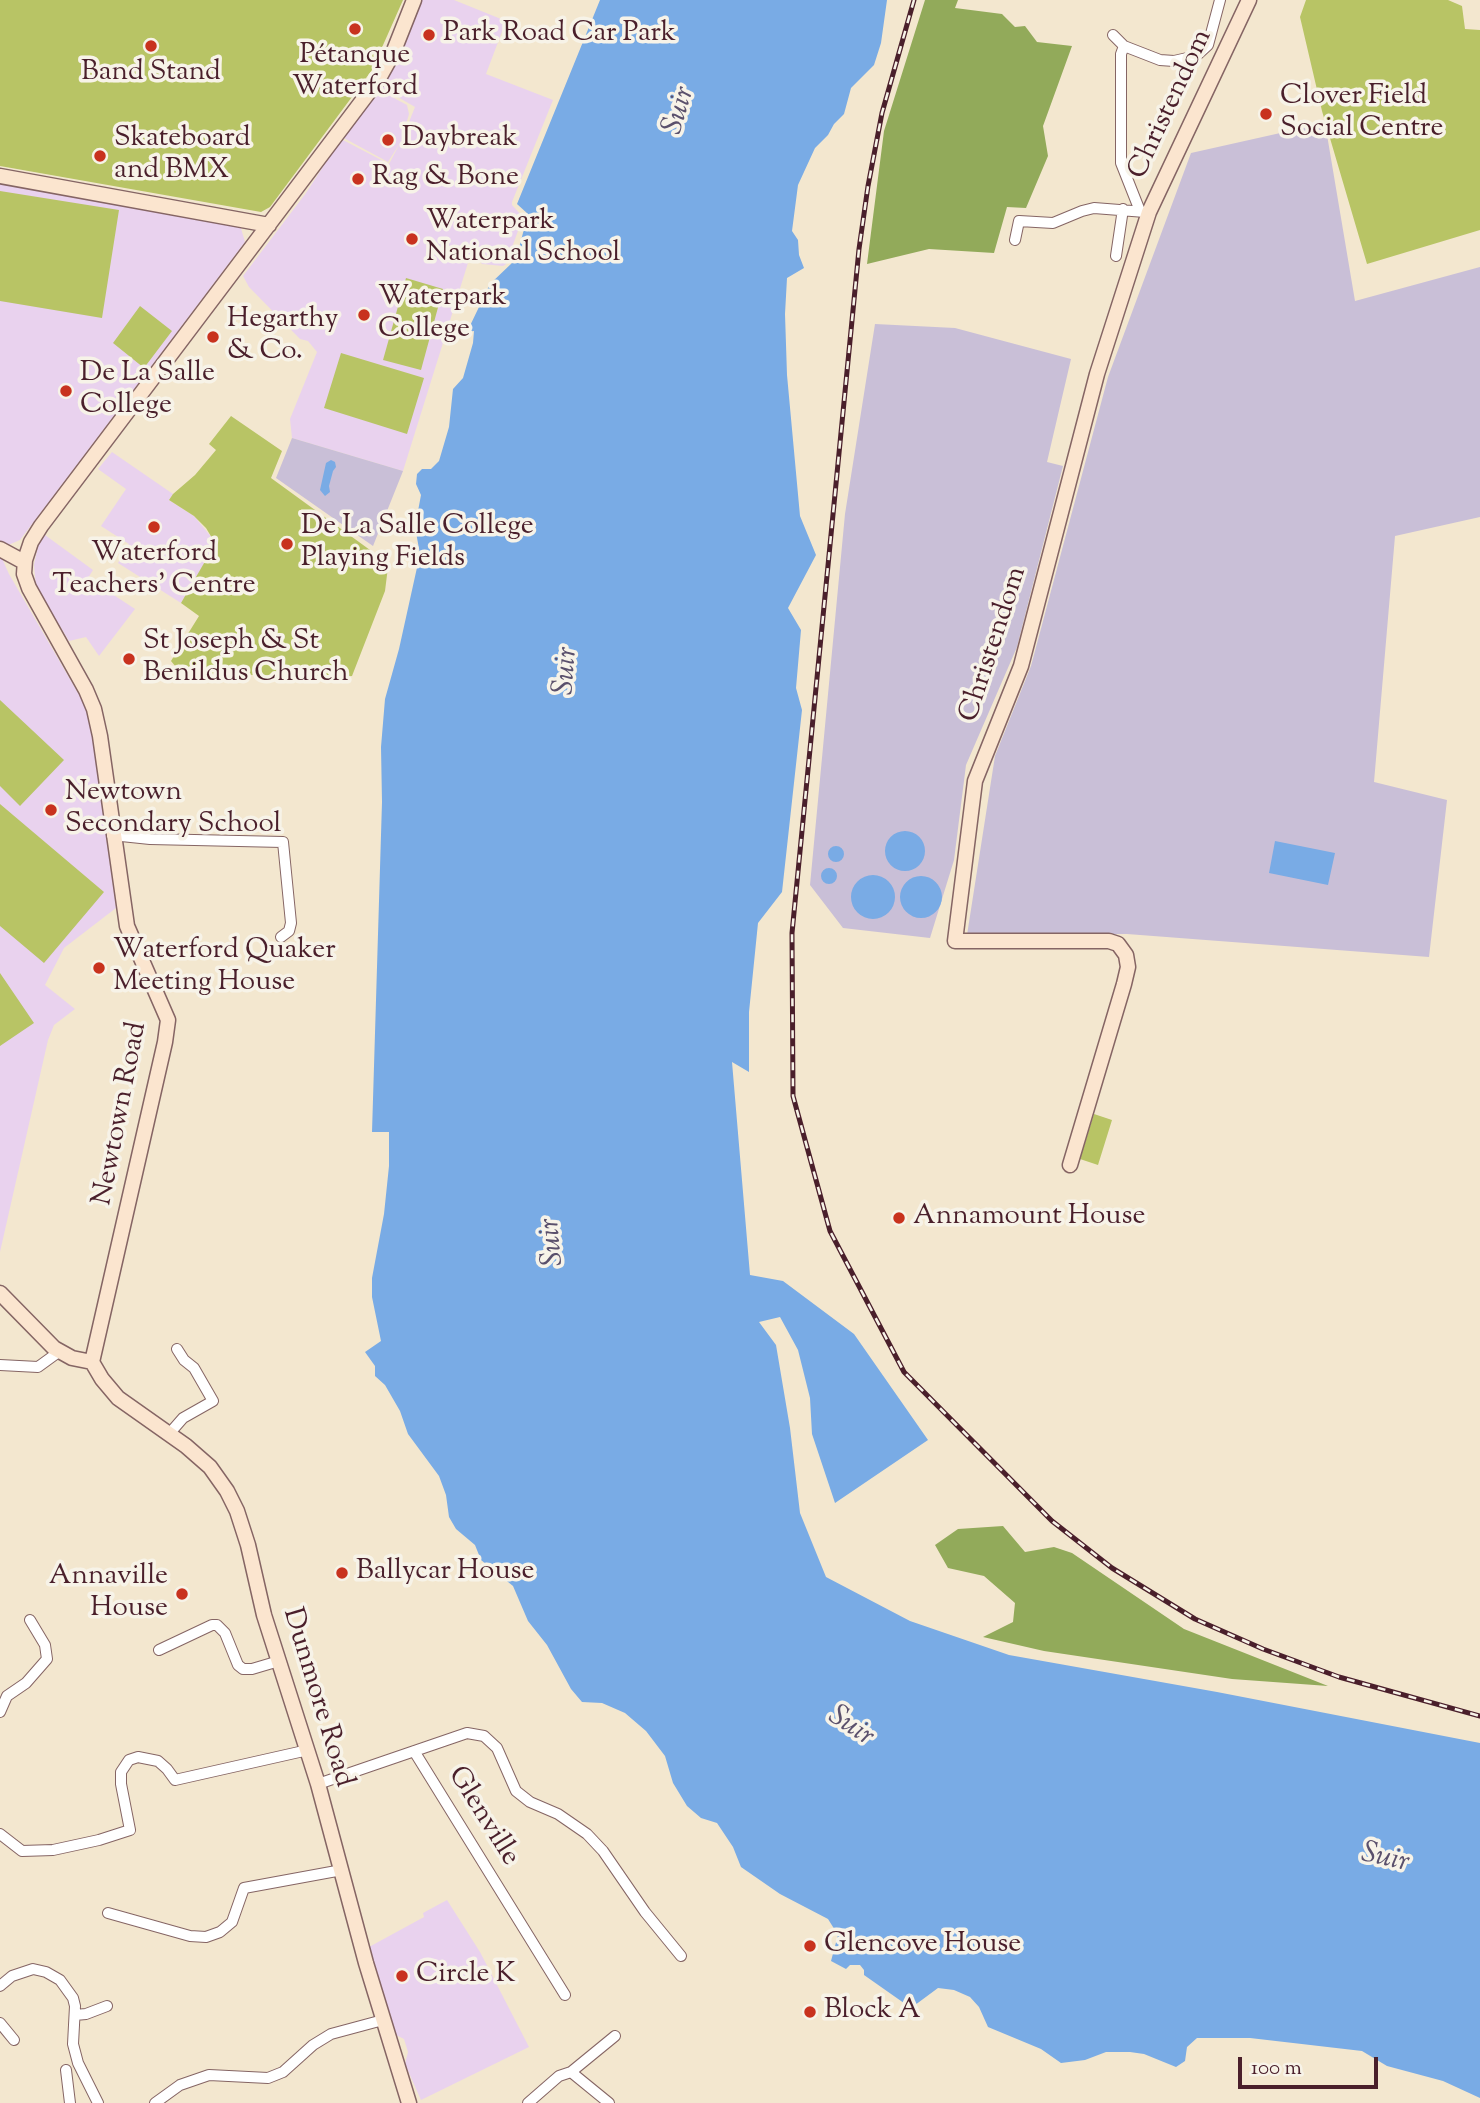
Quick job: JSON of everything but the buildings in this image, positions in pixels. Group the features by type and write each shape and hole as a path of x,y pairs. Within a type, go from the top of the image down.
{"main road":[{"path":"0,549 24,562 38,530 378,80 414,0"},
{"name":"Christendom","path":"1070,1165 1124,984 1128,967 1126,954 1118,944 1109,940 955,941 975,781 1021,666 1097,374 1144,211 1249,0"},
{"path":"0,176 269,226"},
{"name":"Newtown Road","path":"24,562 30,591 94,709 129,932 163,1004 168,1024 120,1249 92,1362"},
{"path":"1,1296 60,1351 72,1358 92,1362"},
{"name":"Dunmore Road","path":"92,1362 118,1398 210,1467 232,1501 245,1533 261,1606 308,1750 383,2020 409,2103"}],"street":[{"path":"1113,35 1124,46 1160,60 1174,61 1196,56 1208,45 1220,0"},
{"path":"1124,46 1121,54 1121,163 1144,211"},
{"path":"1015,240 1019,221 1053,223 1094,208 1144,211"},
{"path":"1116,256 1123,209"},
{"path":"112,835 150,839 283,842 291,923 289,931 281,937"},
{"path":"169,1434 183,1418 213,1401 194,1368 184,1360 177,1349"},
{"path":"0,1366 38,1367 60,1351"},
{"path":"0,1712 7,1696 26,1683 47,1659 45,1645 30,1620"},
{"path":"159,1650 217,1625 225,1633 238,1665 243,1669 279,1661"},
{"path":"414,1751 467,1733 484,1736 497,1748 516,1791 530,1802 558,1814 586,1834 603,1851 645,1912 681,1956"},
{"path":"0,1834 22,1851 54,1850 130,1830 121,1772 129,1760 138,1757 158,1761 175,1780 308,1750"},
{"name":"Glenville","path":"318,1784 414,1751 565,1994"},
{"path":"108,1913 190,1936 206,1937 220,1932 232,1922 244,1888 342,1870"},
{"path":"0,1986 12,1976 33,1969 46,1972 60,1980 73,1998 73,2044 78,2063 98,2103"},
{"path":"75,2015 107,2006"},
{"path":"155,2103 180,2085 209,2076 268,2078 283,2071 313,2045 331,2034 383,2020"},
{"path":"0,2023 14,2040"},
{"path":"528,2103 559,2076 570,2072 614,2036"},
{"path":"66,2070 70,2103"},
{"path":"570,2072 609,2103"}],"shaded area":[{"path":"419,0 454,0 506,21 486,74 553,100 512,202 523,217 506,264 482,264 472,250 403,471 292,438 290,419 317,352 308,341 300,339 249,287 243,276 306,193 341,139 389,164 400,143 388,162 342,137 377,89 407,105 409,114 401,142 415,107 379,86"},
{"path":"1325,123 1355,301 1480,267 1480,517 1395,536 1374,782 1447,800 1429,957 1127,934 967,935 995,756 1031,666 1108,377 1191,153"},
{"name":"De La Salle College","path":"0,180 240,225 245,242 20,540 6,546 0,542"},
{"path":"875,324 955,328 1071,359 1047,462 1063,466 1017,647 966,765 954,860 930,938 843,928 810,885 845,514"},
{"path":"292,438 403,471 373,546 276,478"},
{"name":"Waterford Teachers' Centre","path":"112,452 173,494 169,500 194,516 212,538 212,551 181,603 118,563 129,544 101,526 126,489 98,469"},
{"path":"45,535 93,570 88,578 135,609 99,656 86,637 69,641 36,587 34,565 38,546"},
{"name":"Newtown Secondary School","path":"0,554 89,712 116,908 64,948 45,985 75,1009 54,1025 48,1040 0,1252"},
{"path":"447,1900 480,1952 529,2047 421,2100 405,2064 408,2052 404,2039 396,2035 369,1947 424,1917 423,1913"}],"green space":[{"path":"0,0 403,0 372,70 270,207 261,212 0,166"},
{"path":"925,0 958,0 955,8 1002,14 1015,27 1025,26 1037,42 1072,46 1043,126 1048,156 1026,208 1007,207 994,253 929,249 867,264 884,131"},
{"path":"1306,0 1448,0 1462,6 1465,29 1480,30 1480,230 1367,264 1322,111 1300,17"},
{"path":"0,191 119,210 102,318 0,301"},
{"path":"406,278 443,289 421,370 383,360"},
{"path":"140,306 172,331 144,368 113,343"},
{"path":"341,353 424,378 407,434 324,408"},
{"name":"De La Salle College Playing Fields","path":"231,416 282,451 271,478 370,550 388,567 385,591 352,676 329,678 180,672 171,661 199,616 181,603 211,551 212,538 194,516 169,500 216,450 209,444"},
{"path":"0,700 64,760 20,806 0,786"},
{"path":"0,804 104,892 44,963 0,926"},
{"path":"0,973 34,1023 0,1046"},
{"path":"1094,1114 1112,1120 1098,1165 1080,1159"},
{"path":"1003,1526 1025,1552 1054,1547 1072,1553 1184,1629 1328,1686 1232,1679 1044,1651 983,1637 1013,1622 1015,1603 984,1576 948,1568 935,1545 958,1529"}],"water":[{"name":"Suir","path":"600,0 887,0 881,43 874,65 851,88 844,114 815,148 798,185 792,231 798,240 799,255 804,268 787,278 787,375 800,516 816,555 788,608 801,630 796,688 802,710 782,892 758,923 749,1012 749,1072 732,1062 750,1275 783,1281 854,1334 928,1440 835,1503 812,1434 810,1398 798,1350 780,1317 759,1322 776,1345 790,1428 800,1513 826,1577 910,1621 1009,1655 1480,1743 1480,2098 1443,2081 1387,2066 1362,2051 1250,2038 1197,2038 1187,2047 1185,2061 1176,2067 1144,2054 1130,2052 1106,2052 1085,2060 1061,2063 1041,2049 988,2027 979,2007 970,1997 954,1990 938,1988 911,2008 864,1975 860,1965 850,1965 846,1969 831,1961 838,1935 828,1919 780,1894 741,1867 733,1847 717,1823 701,1818 687,1806 673,1783 665,1756 646,1731 625,1713 602,1703 582,1702 571,1689 547,1645 528,1621 513,1586 481,1560 475,1545 456,1529 449,1517 446,1495 439,1476 408,1434 400,1411 385,1385 375,1376 375,1366 365,1352 381,1341 372,1297 372,1278 384,1214 389,1166 389,1132 372,1132 382,802 381,747 385,699 420,554 415,527 421,495 416,484 417,474 422,469 431,469 439,461 449,427 453,389 463,378 473,343 474,331 467,332 490,284 512,263 519,248 528,214 517,204"},
{"path":"331,460 336,467 329,486 330,492 325,496 320,490 326,463"},
{"path":"905,831 919,837 925,851 919,865 905,871 891,865 885,851 891,837"},
{"path":"1275,841 1335,853 1328,885 1269,873"},
{"path":"836,846 842,848 842,860 836,862 830,860 828,854 830,848"},
{"path":"829,868 835,870 835,882 829,884 823,882 821,876 823,870"},
{"path":"873,875 889,881 895,897 889,913 873,919 857,913 851,897 857,881"},
{"path":"921,876 936,882 942,897 936,912 921,918 906,912 900,897 906,882"}],"railway":[{"path":"914,0 882,113 859,249 792,933 793,1096 830,1231 904,1372 1052,1521 1112,1568 1195,1619 1263,1649 1339,1677 1480,1716"}],"place":[{"name":"Pétanque Waterford","path":"355,29"},
{"name":"Park Road Car Park","path":"429,35"},
{"name":"Band Stand","path":"151,46"},
{"name":"Clover Field Social Centre","path":"1266,114"},
{"name":"Daybreak","path":"388,140"},
{"name":"Skateboard and BMX","path":"100,156"},
{"name":"Rag & Bone","path":"358,179"},
{"name":"Waterpark National School","path":"412,239"},
{"name":"Waterpark College","path":"364,315"},
{"name":"Hegarthy & Co.","path":"213,337"},
{"name":"De La Salle College","path":"66,391"},
{"name":"Waterford Teachers' Centre","path":"154,527"},
{"name":"De La Salle College Playing Fields","path":"287,544"},
{"name":"St Joseph & St Benildus Church","path":"129,659"},
{"name":"Newtown Secondary School","path":"51,810"},
{"name":"Waterford Quaker Meeting House","path":"99,968"},
{"name":"Annamount House","path":"899,1218"},
{"name":"Ballycar House","path":"342,1573"},
{"name":"Annaville House","path":"182,1594"},
{"name":"Glencove House","path":"810,1946"},
{"name":"Circle K","path":"402,1976"},
{"name":"Block A","path":"810,2012"}]}
